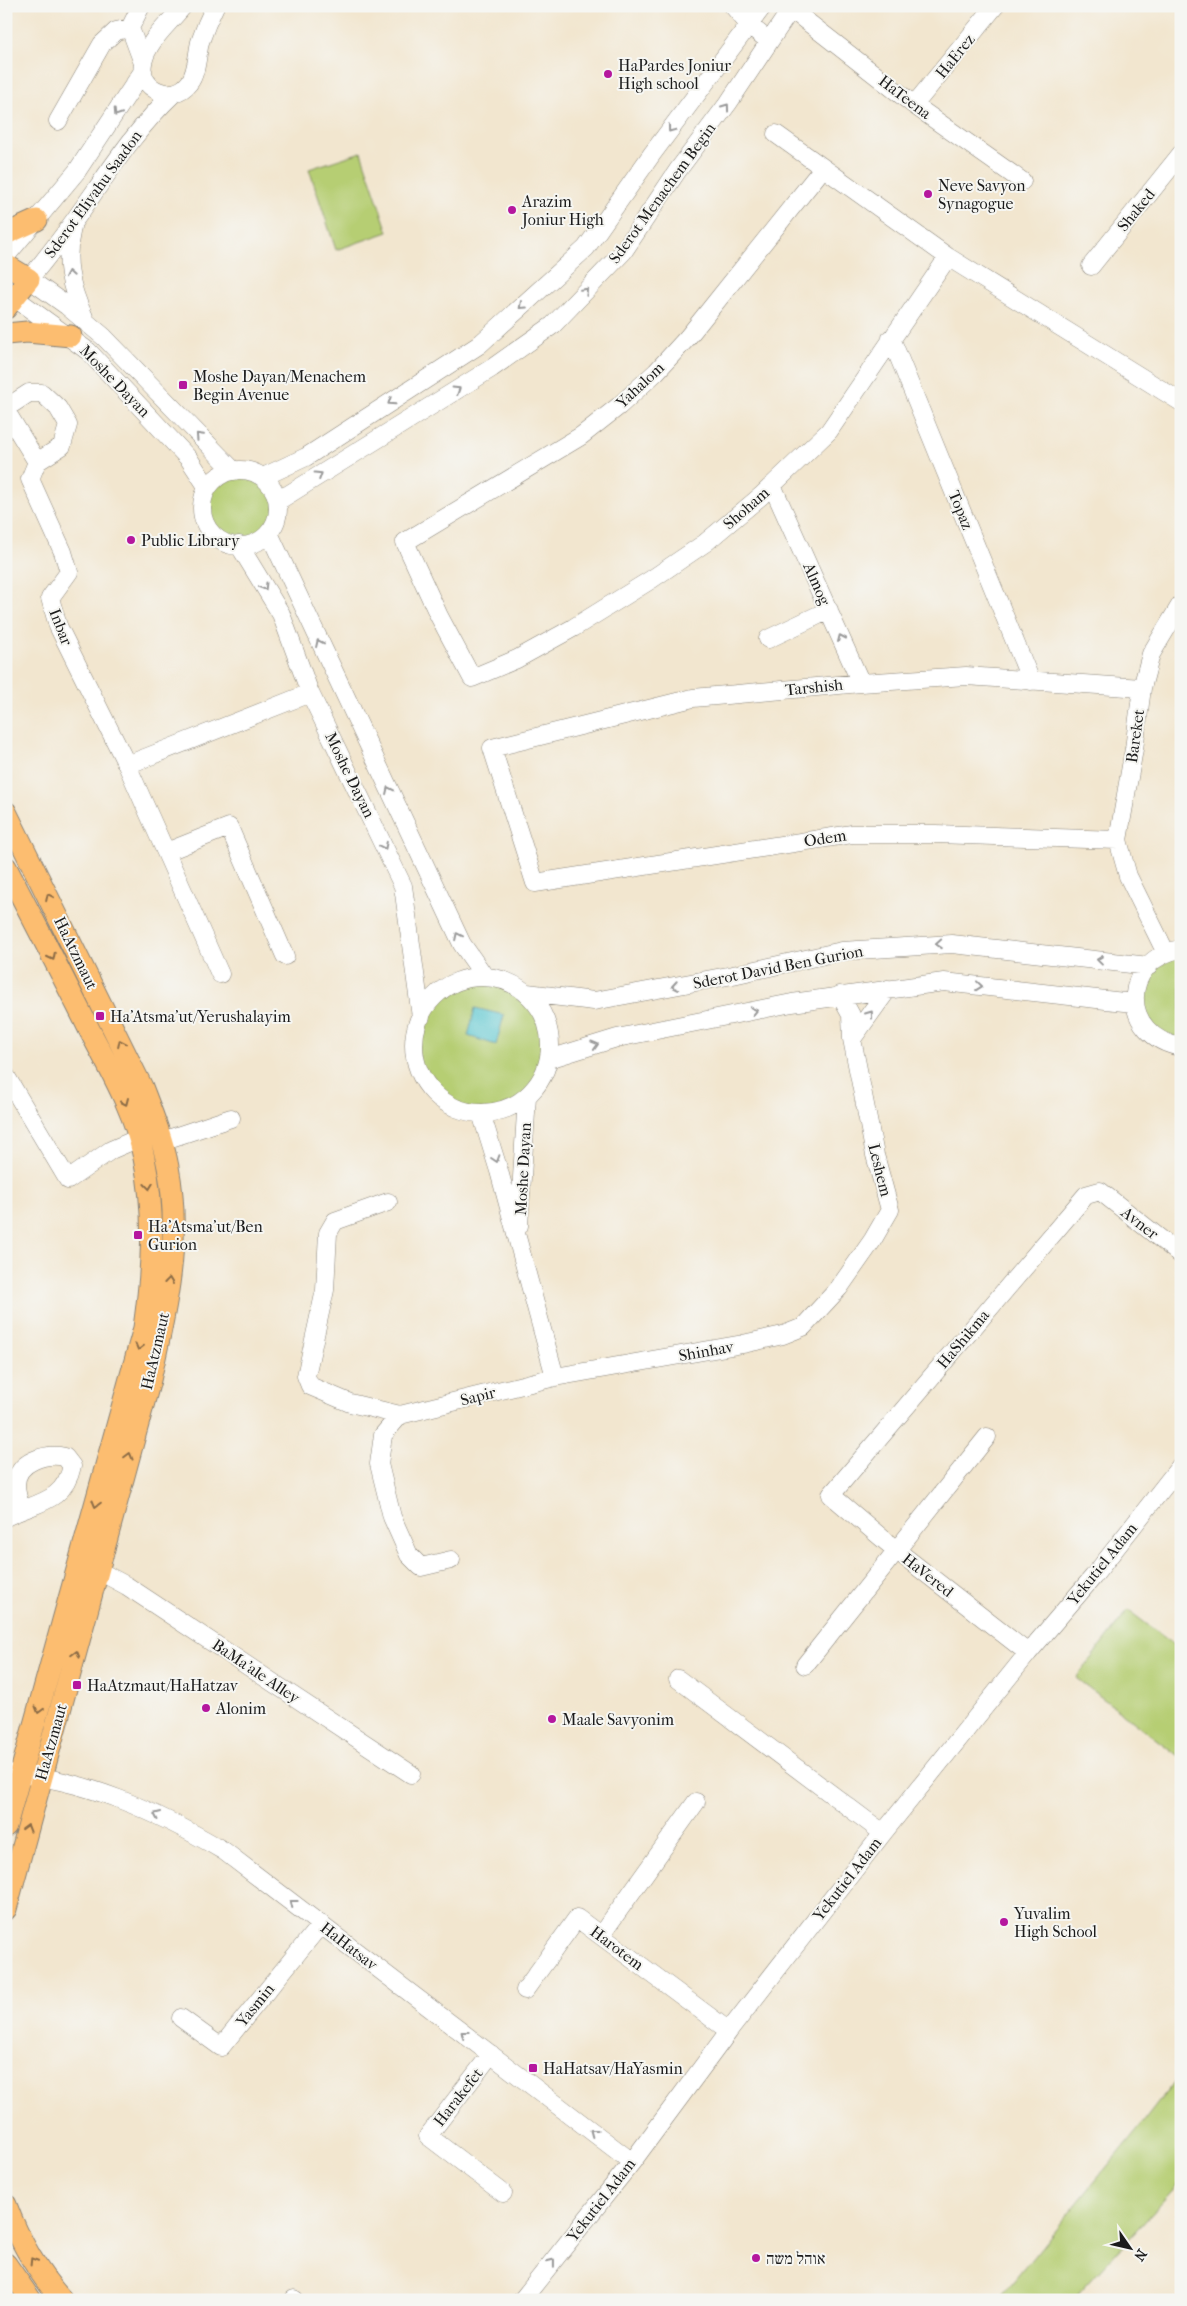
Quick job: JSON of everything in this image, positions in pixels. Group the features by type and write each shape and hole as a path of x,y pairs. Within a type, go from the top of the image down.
{"main road":[{"path":"6,234 38,220"},
{"path":"6,265 29,280"},
{"name":"Sderot Eliyahu Saadon","path":"9,299 29,280"},
{"path":"6,334 27,332 70,336"},
{"name":"HaAtzmaut","path":"6,812 127,1056 152,1113 162,1141 168,1167 174,1212 173,1252 167,1301 150,1380 99,1571 23,1775 6,1826"},
{"name":"HaAtzmaut","path":"6,867 112,1074 139,1138 150,1189 153,1242 150,1288 144,1328 23,1775 6,1909"},
{"path":"6,2205 15,2229 32,2261 62,2300"},
{"path":"6,2264 31,2300"}],"street":[{"path":"141,6 130,28 147,83 161,92 174,93"},
{"name":"Sderot Eliyahu Saadon","path":"6,256 38,220 102,136 143,67 154,41 183,6"},
{"name":"Sderot Eliyahu Saadon","path":"29,280 137,133 154,112 174,93 182,90 193,77 200,41 215,6"},
{"path":"733,6 749,25 769,41"},
{"name":"Sderot Menachem Begin","path":"263,477 306,457 479,345 586,248 652,154 763,6"},
{"name":"HaErez","path":"914,105 995,6"},
{"name":"Sderot Menachem Begin","path":"278,501 492,368 553,325 623,252 678,170 729,102 792,8"},
{"name":"HaTeena","path":"792,8 914,105 1022,181"},
{"path":"58,121 102,44 116,31 130,28"},
{"path":"776,134 948,257 1181,401"},
{"name":"Shaked","path":"1091,266 1181,154"},
{"name":"Yahalom","path":"472,678 439,616 404,542 581,436 618,406 656,372 688,337 823,168"},
{"path":"72,224 68,243 68,268 71,286 85,320"},
{"name":"Shoham","path":"472,678 517,659 573,628 652,579 705,543 772,485 829,430 948,257"},
{"name":"Moshe Dayan","path":"29,280 85,320 152,385 209,447 234,471"},
{"name":"Moshe Dayan","path":"9,299 70,336 117,380 189,459 208,488"},
{"name":"Topaz","path":"891,338 1030,681"},
{"path":"29,393 42,393 58,408 68,425 62,446 37,462 6,410 29,393"},
{"name":"Inbar","path":"37,462 30,479 63,552 69,572 50,598 58,626 128,765 220,974"},
{"path":"234,471 252,471 263,477 272,486 278,501 276,523 269,533 259,541 239,546 223,542 213,534 206,524 203,506 208,488 216,478 234,471"},
{"name":"Almog","path":"772,485 861,683"},
{"name":"Moshe Dayan","path":"269,533 462,944 485,977"},
{"name":"Moshe Dayan","path":"239,546 281,614 310,693 403,886 421,1017"},
{"name":"Bareket","path":"1177,950 1128,876 1118,840 1134,750 1142,688 1151,654 1181,604"},
{"path":"768,639 829,610"},
{"name":"Tarshish","path":"535,882 492,748 693,698 966,676 1142,688"},
{"path":"128,765 310,693"},
{"path":"166,852 229,826 285,956"},
{"name":"Odem","path":"535,882 852,834 936,834 1118,840"},
{"name":"Sderot David Ben Gurion","path":"527,993 594,1002 733,976 842,951 952,944 1149,966"},
{"path":"1177,950 1149,966 1140,976 1133,1003 1137,1015 1153,1035 1172,1046 1181,1047"},
{"path":"485,977 508,982 527,993 542,1011 550,1033 548,1059 543,1076 527,1096 512,1107 491,1113 469,1113 449,1105 431,1091 420,1073 414,1051 416,1028 426,1007 442,990 462,980 485,977"},
{"path":"548,1059 633,1035 792,1003 944,982 1133,1003"},
{"path":"852,1039 888,989"},
{"name":"Leshem","path":"839,1288 872,1242 890,1210 875,1155 852,1039 851,1015 840,995"},
{"path":"9,1087 68,1180 111,1150 139,1138"},
{"name":"Moshe Dayan","path":"519,1241 527,1096"},
{"name":"Moshe Dayan","path":"481,1113 519,1241 555,1377"},
{"path":"162,1141 231,1118"},
{"name":"Avner","path":"1100,1191 1181,1255"},
{"name":"HaShikma","path":"830,1495 1086,1195 1100,1191"},
{"path":"388,1202 335,1220 328,1233 325,1290 306,1376 310,1386 350,1403 400,1415 382,1434 379,1464 392,1517 410,1555 421,1567 451,1560"},
{"name":"Shinhav","path":"555,1377 743,1344 783,1335 803,1327 839,1288"},
{"name":"Sapir","path":"400,1415 555,1377"},
{"path":"804,1665 987,1437"},
{"name":"Yekutiel Adam","path":"522,2300 632,2162 728,2031 882,1833 1092,1577 1181,1464"},
{"name":"HaVered","path":"830,1495 896,1550 1028,1653"},
{"name":"BaMa'ale Alley","path":"99,1571 127,1586 411,1774"},
{"path":"678,1680 882,1833"},
{"name":"HaHatsav","path":"23,1775 118,1798 157,1814 193,1832 248,1868 632,2162"},
{"path":"601,1935 696,1802"},
{"name":"Harotem","path":"524,1990 577,1918 728,2031"},
{"name":"Yasmin","path":"181,2018 220,2048 321,1924"},
{"name":"Harakefet","path":"491,2054 428,2136 503,2193"}],"green space":[{"path":"361,152 388,232 336,250 309,169"},
{"path":"233,473 247,473 260,479 269,488 275,501 273,521 265,533 247,543 233,543 220,537 211,528 205,515 205,501 211,488 220,479"},
{"path":"1181,952 1181,1045 1154,1033 1137,1001 1143,977"},
{"path":"482,980 495,981 507,985 528,999 542,1020 546,1032 546,1058 542,1070 528,1091 507,1105 495,1109 482,1110 469,1109 457,1105 436,1091 422,1070 418,1058 417,1045 418,1032 422,1020 436,999 457,985 469,981"},
{"path":"1128,1610 1181,1650 1181,1758 1076,1678"},
{"path":"1181,2073 1181,2182 1073,2300 998,2300 1141,2125"}],"water":[{"path":"475,1008 504,1015 496,1045 468,1036"}],"place":[{"name":"HaPardes Joniur High school","path":"608,74"},
{"name":"Neve Savyon Synagogue","path":"928,194"},
{"name":"Arazim Joniur High","path":"512,210"},
{"name":"Moshe Dayan/Menachem Begin Avenue","path":"183,385"},
{"name":"Public Library","path":"131,540"},
{"name":"Ha'Atsma'ut/Yerushalayim","path":"100,1016"},
{"name":"Ha'Atsma'ut/Ben Gurion","path":"138,1235"},
{"name":"HaAtzmaut/HaHatzav","path":"77,1685"},
{"name":"Alonim","path":"206,1708"},
{"name":"Maale Savyonim","path":"552,1719"},
{"name":"Yuvalim High School","path":"1004,1922"},
{"name":"HaHatsav/HaYasmin","path":"533,2068"},
{"name":"אוהל משה","path":"756,2258"}]}
